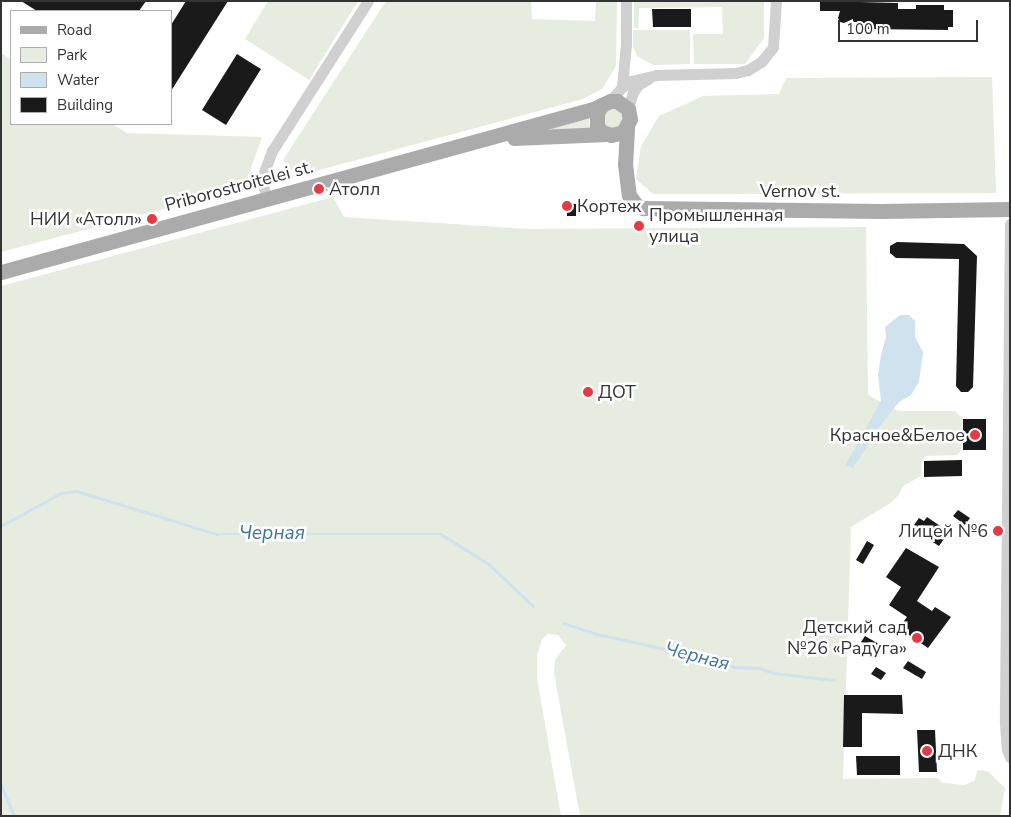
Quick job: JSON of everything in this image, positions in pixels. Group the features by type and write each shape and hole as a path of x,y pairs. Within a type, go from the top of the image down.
{"main road":[{"path":"617,101 628,109 630,119 627,128 618,135 609,135 598,126 596,118 606,103 617,101"},
{"name":"Priborostroitelei st.","path":"1,272 266,198 488,139 606,103"},
{"name":"Vernov st.","path":"625,164 627,128"},
{"name":"Priborostroitelei st.","path":"488,139 609,135"},
{"name":"Vernov st.","path":"609,135 620,147 625,164 629,194 636,205 643,208 1010,209"}],"street":[{"path":"266,198 262,178 272,151 368,1"},
{"path":"622,87 626,44 626,1"},
{"path":"606,103 631,80 656,75 735,73 748,70 761,62 773,47 776,1"},
{"path":"628,109 633,92 638,85 656,75"},
{"path":"1010,224 1005,723 1007,750 1010,757"}],"green space":[{"path":"268,1 358,1 309,80 245,39"},
{"path":"386,1 531,1 532,19 595,21 596,1 617,1 616,66 602,89 583,99 297,176 283,160"},
{"path":"634,1 764,1 764,38 745,64 694,64 693,34 723,34 722,7 639,8 638,28 634,28"},
{"path":"633,30 690,30 690,64 653,65 637,56 633,46"},
{"path":"1,53 10,58 10,125 114,125 127,133 262,137 244,188 1,252"},
{"path":"992,77 996,193 653,194 636,179 641,146 659,116 703,96 779,94 786,78"},
{"path":"613,108 620,111 623,118 620,125 613,128 606,125 603,118 606,111"},
{"path":"589,119 590,130 552,130 552,127"},
{"path":"333,197 344,217 529,229 866,227 868,395 898,411 955,411 962,418 961,450 958,455 926,456 922,460 921,476 903,486 898,496 889,504 851,527 843,779 937,778 943,783 965,785 975,780 977,771 982,770 989,772 1005,788 1000,816 580,816 554,673 555,660 566,645 558,635 548,634 542,639 537,656 537,678 561,816 3,816 1,810 1,286"}],"water":[{"path":"900,315 909,315 915,321 915,337 923,352 919,382 911,395 899,402 885,419 853,468 846,465 847,462 881,401 878,375 886,337 885,327"}],"building":[{"path":"21,1 146,1 140,10 35,10"},
{"path":"186,1 228,1 172,89 172,23"},
{"path":"820,1 898,3 898,9 916,9 916,5 944,5 944,10 953,10 953,27 948,27 948,30 865,29 865,26 853,23 853,19 844,23 840,22 838,18 840,11 820,11"},
{"path":"652,9 691,9 691,27 653,27"},
{"path":"237,54 261,69 226,125 202,110"},
{"path":"567,203 576,204 576,216 567,216"},
{"path":"897,242 964,244 977,256 973,387 968,392 961,392 956,386 959,259 896,258 890,253 890,246"},
{"name":"Красное&Белое","path":"963,419 986,419 986,450 963,450"},
{"path":"962,460 962,476 924,477 924,461"},
{"path":"958,510 970,518 965,525 953,516"},
{"path":"927,517 949,532 939,546 917,532 919,529 914,525 919,518 924,521"},
{"path":"867,541 874,545 863,564 856,560"},
{"path":"906,548 939,567 917,601 932,611 935,607 951,617 928,648 899,628 907,617 889,605 901,587 886,577"},
{"path":"865,636 884,647 880,654 861,642"},
{"path":"908,661 926,672 922,679 903,668"},
{"path":"876,667 886,673 881,680 871,674"},
{"path":"844,695 902,695 903,714 862,713 862,747 843,747"},
{"name":"ДНК","path":"917,730 935,730 937,772 919,772"},
{"path":"856,756 900,756 900,775 857,775"}],"waterway":[{"name":"Черная","path":"1,526 61,493 77,491 217,534 441,534 489,564 533,606"},
{"name":"Черная","path":"563,623 597,634 716,660 734,667 760,668 774,673 834,680"},
{"path":"1,785 15,816"}],"place":[{"name":"Атолл","path":"319,189"},
{"name":"Кортеж","path":"567,206"},
{"name":"НИИ «Атолл»","path":"152,219"},
{"name":"Промышленная улица","path":"639,226"},
{"name":"ДОТ","path":"588,392"},
{"name":"Красное&Белое","path":"975,435"},
{"name":"Лицей №6","path":"998,531"},
{"name":"Детский сад №26 «Радуга»","path":"917,638"},
{"name":"ДНК","path":"927,751"}]}
